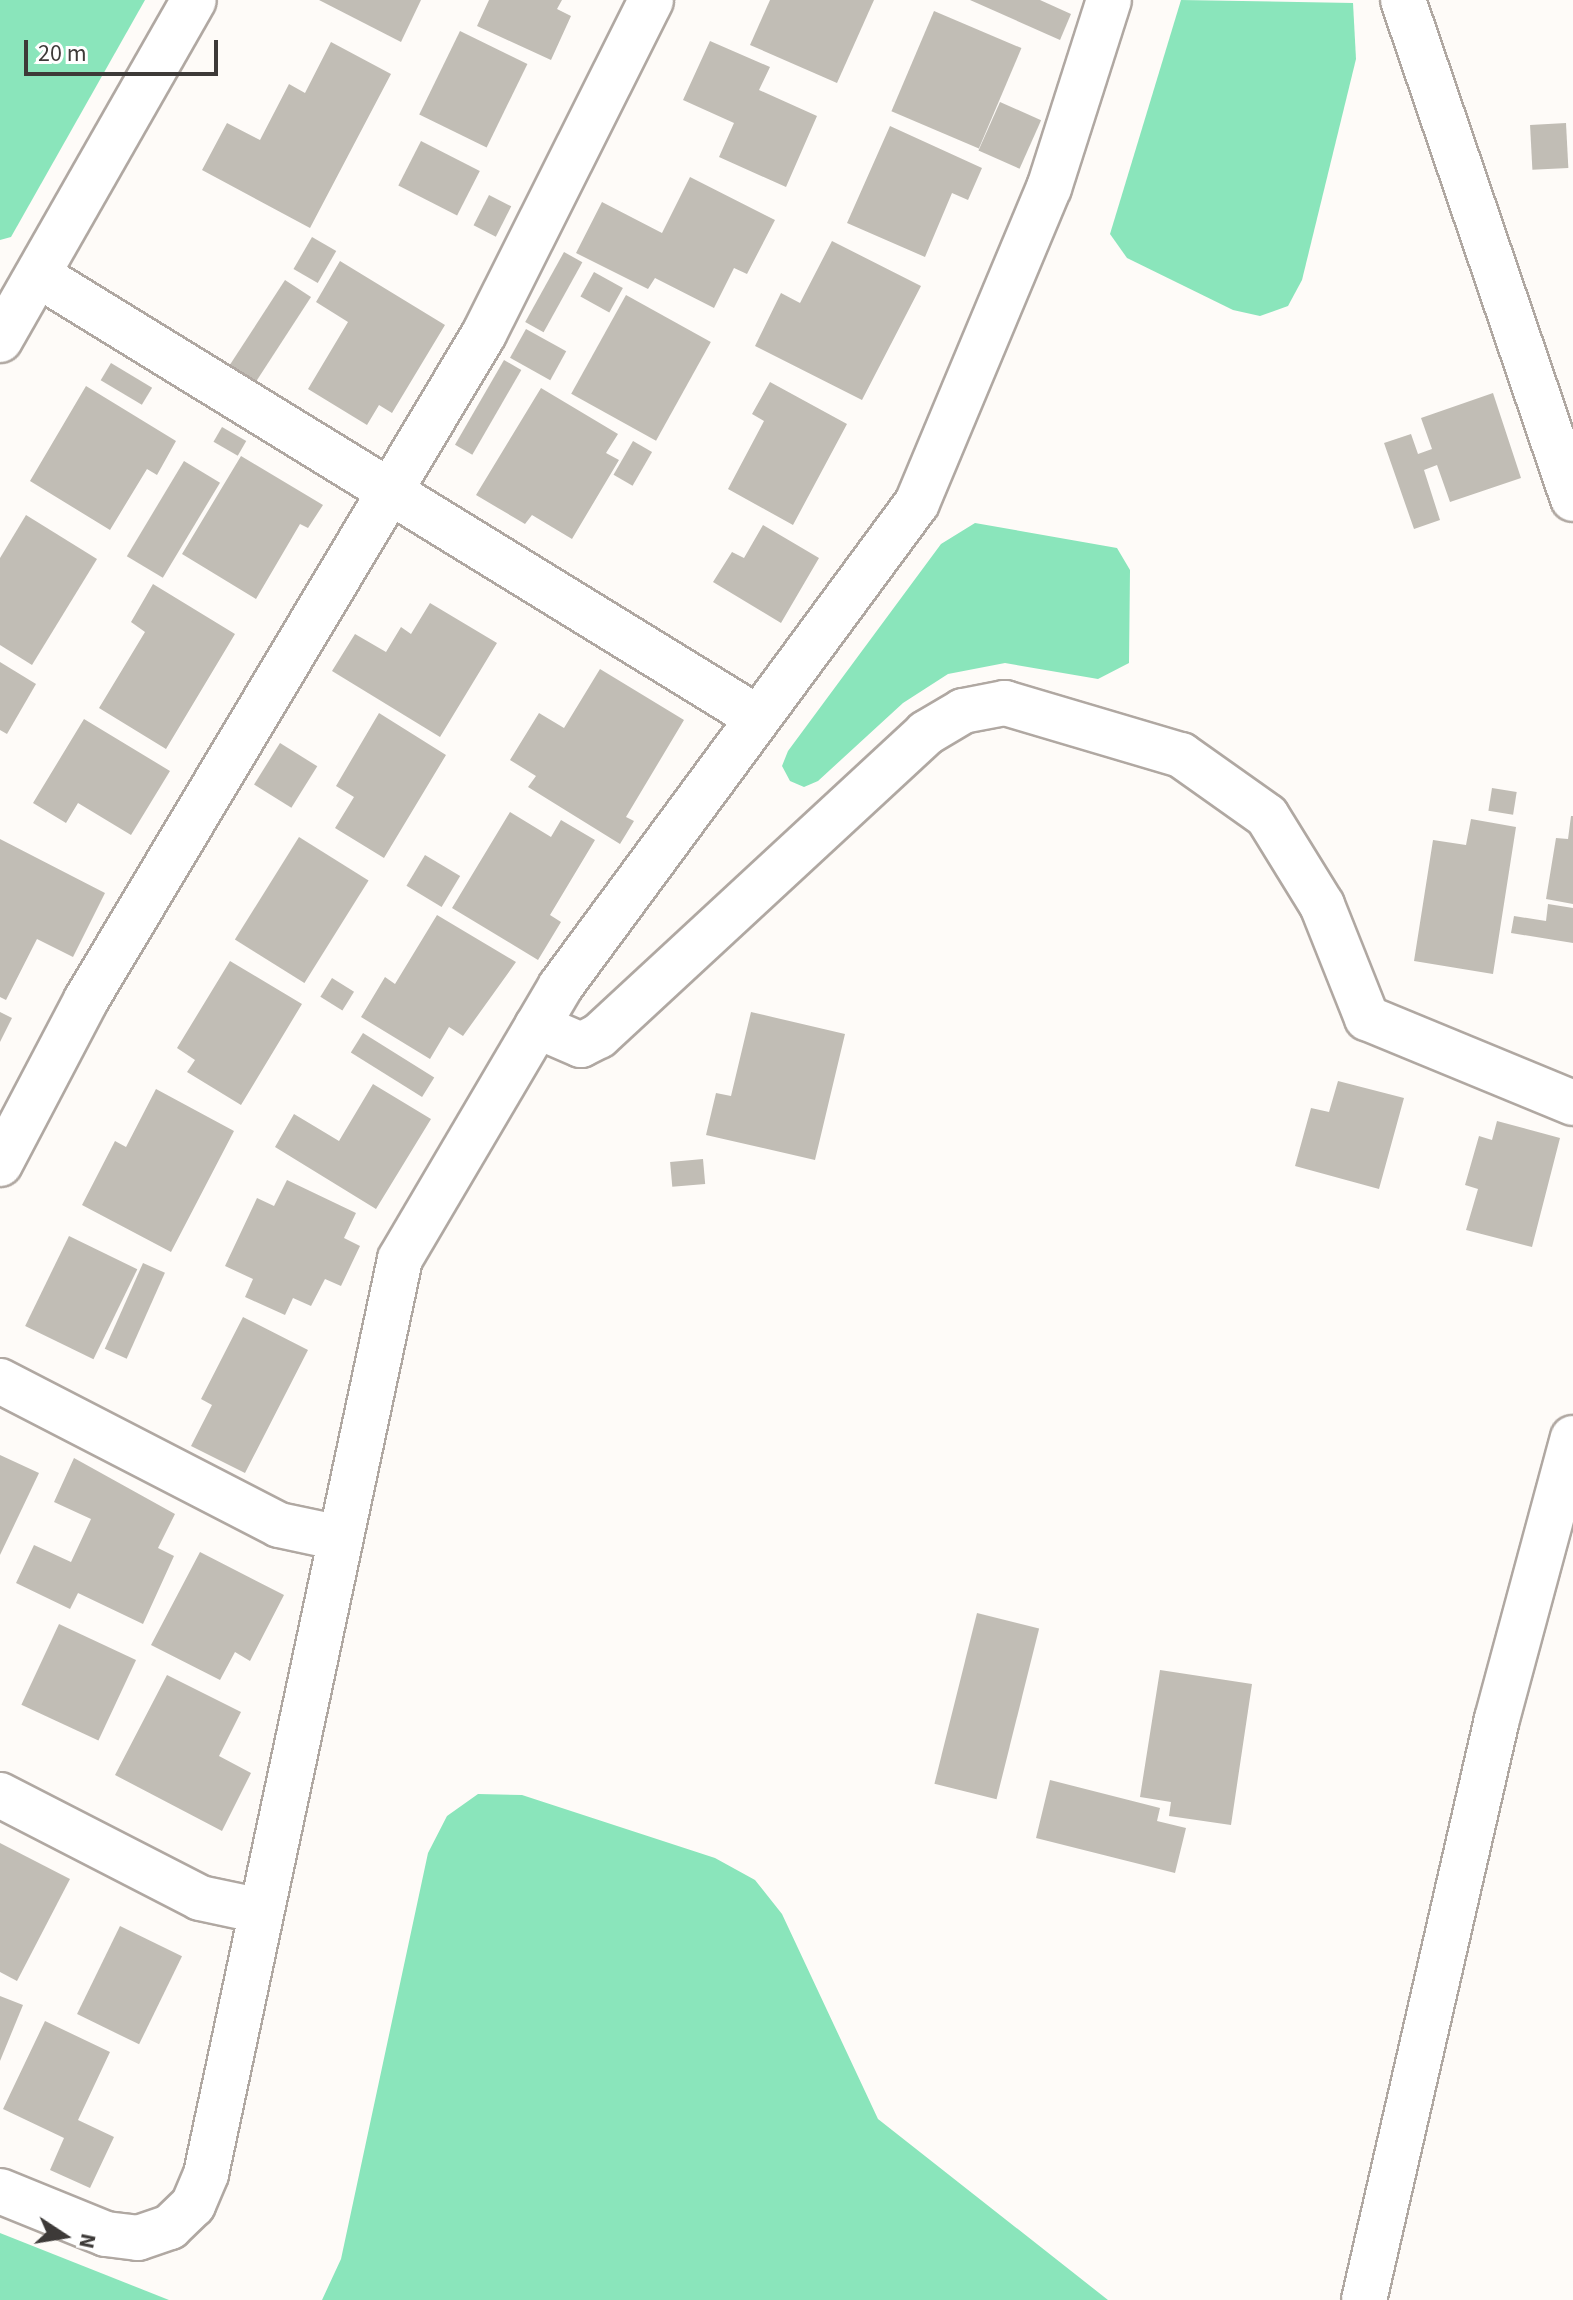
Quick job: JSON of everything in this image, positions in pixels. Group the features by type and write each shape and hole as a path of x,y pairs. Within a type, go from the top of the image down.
{"street":[{"path":"4,325 38,275 194,0"},
{"path":"0,1164 93,988 393,490 525,259 651,0"},
{"path":"0,2191 106,2234 138,2238 170,2227 193,2205 206,2174 400,1259 537,1026 917,503 1049,188 1109,0"},
{"path":"1403,0 1573,499"},
{"path":"38,275 393,490 758,718"},
{"path":"537,1026 581,1045 599,1036 926,733 963,711 1005,703 1181,755 1255,807 1322,905 1367,1018 1573,1103"},
{"path":"0,1381 279,1525 340,1538"},
{"path":"1364,2300 1497,1719 1573,1438"},
{"path":"0,1795 200,1898 261,1911"}],"green space":[{"path":"0,0 145,0 11,237 0,240"},
{"path":"1181,0 1353,3 1356,59 1302,280 1288,306 1260,316 1233,310 1127,258 1110,234"},
{"path":"975,523 1117,548 1130,570 1129,663 1098,679 1005,663 948,674 903,703 818,781 804,787 790,781 782,766 788,751 941,544"},
{"path":"478,1794 522,1795 715,1858 755,1880 782,1914 878,2119 1108,2300 322,2300 341,2259 428,1853 447,1816"},
{"path":"0,2233 169,2300 0,2300"}],"building":[{"path":"319,0 421,0 401,42"},
{"path":"489,0 562,0 557,9 571,16 551,60 477,26"},
{"path":"770,0 874,0 837,83 750,45"},
{"path":"970,0 1040,0 1071,14 1060,40"},
{"path":"934,11 1021,48 979,148 891,111"},
{"path":"460,31 527,64 487,147 419,115"},
{"path":"710,41 770,67 759,90 817,116 786,187 719,157 734,123 683,100"},
{"path":"331,42 391,74 310,228 202,170 227,123 260,140 289,84 305,93"},
{"path":"1000,102 1041,120 1020,169 978,150"},
{"path":"1566,123 1568,168 1532,170 1530,125"},
{"path":"890,126 982,168 968,200 952,193 925,257 847,223"},
{"path":"421,141 480,171 457,216 398,186"},
{"path":"690,177 775,220 747,274 734,268 714,308 655,278 648,289 576,253 602,202 662,233"},
{"path":"489,195 511,206 496,237 474,225"},
{"path":"312,237 336,251 318,283 294,269"},
{"path":"832,241 921,286 862,400 755,346 781,293 800,303"},
{"path":"564,252 582,262 544,332 525,322"},
{"path":"340,261 445,325 392,413 379,405 367,425 308,389 348,322 316,302"},
{"path":"594,272 623,288 609,312 580,296"},
{"path":"285,280 311,297 255,382 229,366"},
{"path":"626,295 711,342 656,441 571,394"},
{"path":"526,329 566,351 550,380 510,358"},
{"path":"504,360 521,370 472,455 455,445"},
{"path":"111,363 152,388 142,405 101,380"},
{"path":"770,382 847,424 793,525 728,489 764,421 752,414"},
{"path":"86,386 176,441 157,475 147,469 110,530 30,481"},
{"path":"541,388 618,434 606,453 619,460 572,539 532,515 525,524 476,495"},
{"path":"1493,393 1521,478 1450,502 1437,465 1424,470 1440,520 1414,529 1384,443 1411,434 1418,454 1432,449 1421,418"},
{"path":"222,427 246,441 238,456 214,442"},
{"path":"633,441 652,452 633,486 614,475"},
{"path":"241,456 323,505 308,528 300,524 256,599 182,554"},
{"path":"184,461 220,483 163,578 127,556"},
{"path":"26,515 97,559 32,665 0,645 0,558"},
{"path":"763,525 819,558 781,623 713,582 732,552 744,558"},
{"path":"153,584 235,634 166,749 99,708 145,632 131,622"},
{"path":"430,603 497,643 440,737 332,671 355,634 386,652 401,627 411,634"},
{"path":"0,662 36,684 7,734 0,730"},
{"path":"600,669 684,720 626,817 634,821 620,844 528,787 536,776 510,760 539,713 564,728"},
{"path":"379,713 446,755 384,858 335,828 354,797 336,786"},
{"path":"84,719 170,771 131,835 78,803 66,823 33,803"},
{"path":"280,743 317,766 291,808 254,785"},
{"path":"1492,788 1517,792 1513,815 1488,811"},
{"path":"510,812 551,837 561,820 595,840 550,915 561,922 538,960 452,908"},
{"path":"1571,816 1573,904 1546,899 1556,838 1568,839"},
{"path":"1471,819 1516,827 1493,974 1414,961 1433,840 1466,845"},
{"path":"299,837 369,880 304,983 235,940"},
{"path":"0,839 105,893 73,957 37,939 6,1000 0,997"},
{"path":"425,855 460,876 442,907 406,886"},
{"path":"1548,904 1573,908 1573,943 1511,933 1514,916 1546,921"},
{"path":"437,915 516,962 463,1036 449,1027 430,1059 361,1017 385,977 395,984"},
{"path":"230,961 302,1004 241,1105 187,1072 195,1060 177,1048"},
{"path":"332,978 354,992 342,1010 320,997"},
{"path":"0,1012 12,1018 0,1042"},
{"path":"751,1012 845,1034 815,1160 706,1135 716,1093 731,1096"},
{"path":"363,1033 434,1078 422,1097 351,1053"},
{"path":"1338,1081 1404,1098 1379,1189 1295,1166 1311,1108 1329,1112"},
{"path":"373,1084 431,1119 376,1209 275,1147 294,1114 339,1141"},
{"path":"156,1089 234,1131 171,1252 82,1205 115,1141 126,1147"},
{"path":"1497,1121 1560,1138 1532,1247 1466,1230 1478,1189 1465,1185 1479,1136 1492,1140"},
{"path":"703,1159 705,1184 672,1187 670,1162"},
{"path":"287,1180 356,1213 344,1238 360,1246 341,1286 325,1279 311,1306 293,1298 285,1315 245,1297 253,1279 225,1266 257,1198 274,1206"},
{"path":"69,1236 137,1269 93,1359 25,1326"},
{"path":"143,1263 165,1273 127,1359 105,1349"},
{"path":"243,1317 308,1350 245,1473 191,1446 212,1405 201,1399"},
{"path":"0,1455 39,1473 0,1555"},
{"path":"74,1458 175,1514 158,1548 174,1556 143,1624 78,1593 70,1609 16,1583 34,1545 71,1562 91,1519 54,1502"},
{"path":"200,1552 284,1595 250,1661 235,1652 220,1680 151,1645"},
{"path":"977,1613 1039,1628 997,1799 934,1784"},
{"path":"59,1624 136,1660 98,1741 21,1705"},
{"path":"1160,1670 1252,1684 1231,1825 1169,1816 1171,1802 1140,1797"},
{"path":"167,1675 241,1712 219,1756 251,1773 222,1831 115,1775"},
{"path":"1050,1780 1160,1808 1157,1821 1186,1828 1175,1873 1036,1838"},
{"path":"0,1843 70,1879 17,1981 0,1972"},
{"path":"120,1926 182,1956 139,2044 77,2014"},
{"path":"0,1996 23,2005 0,2061"},
{"path":"45,2021 110,2052 78,2120 114,2137 90,2188 50,2170 64,2138 3,2109"}]}
